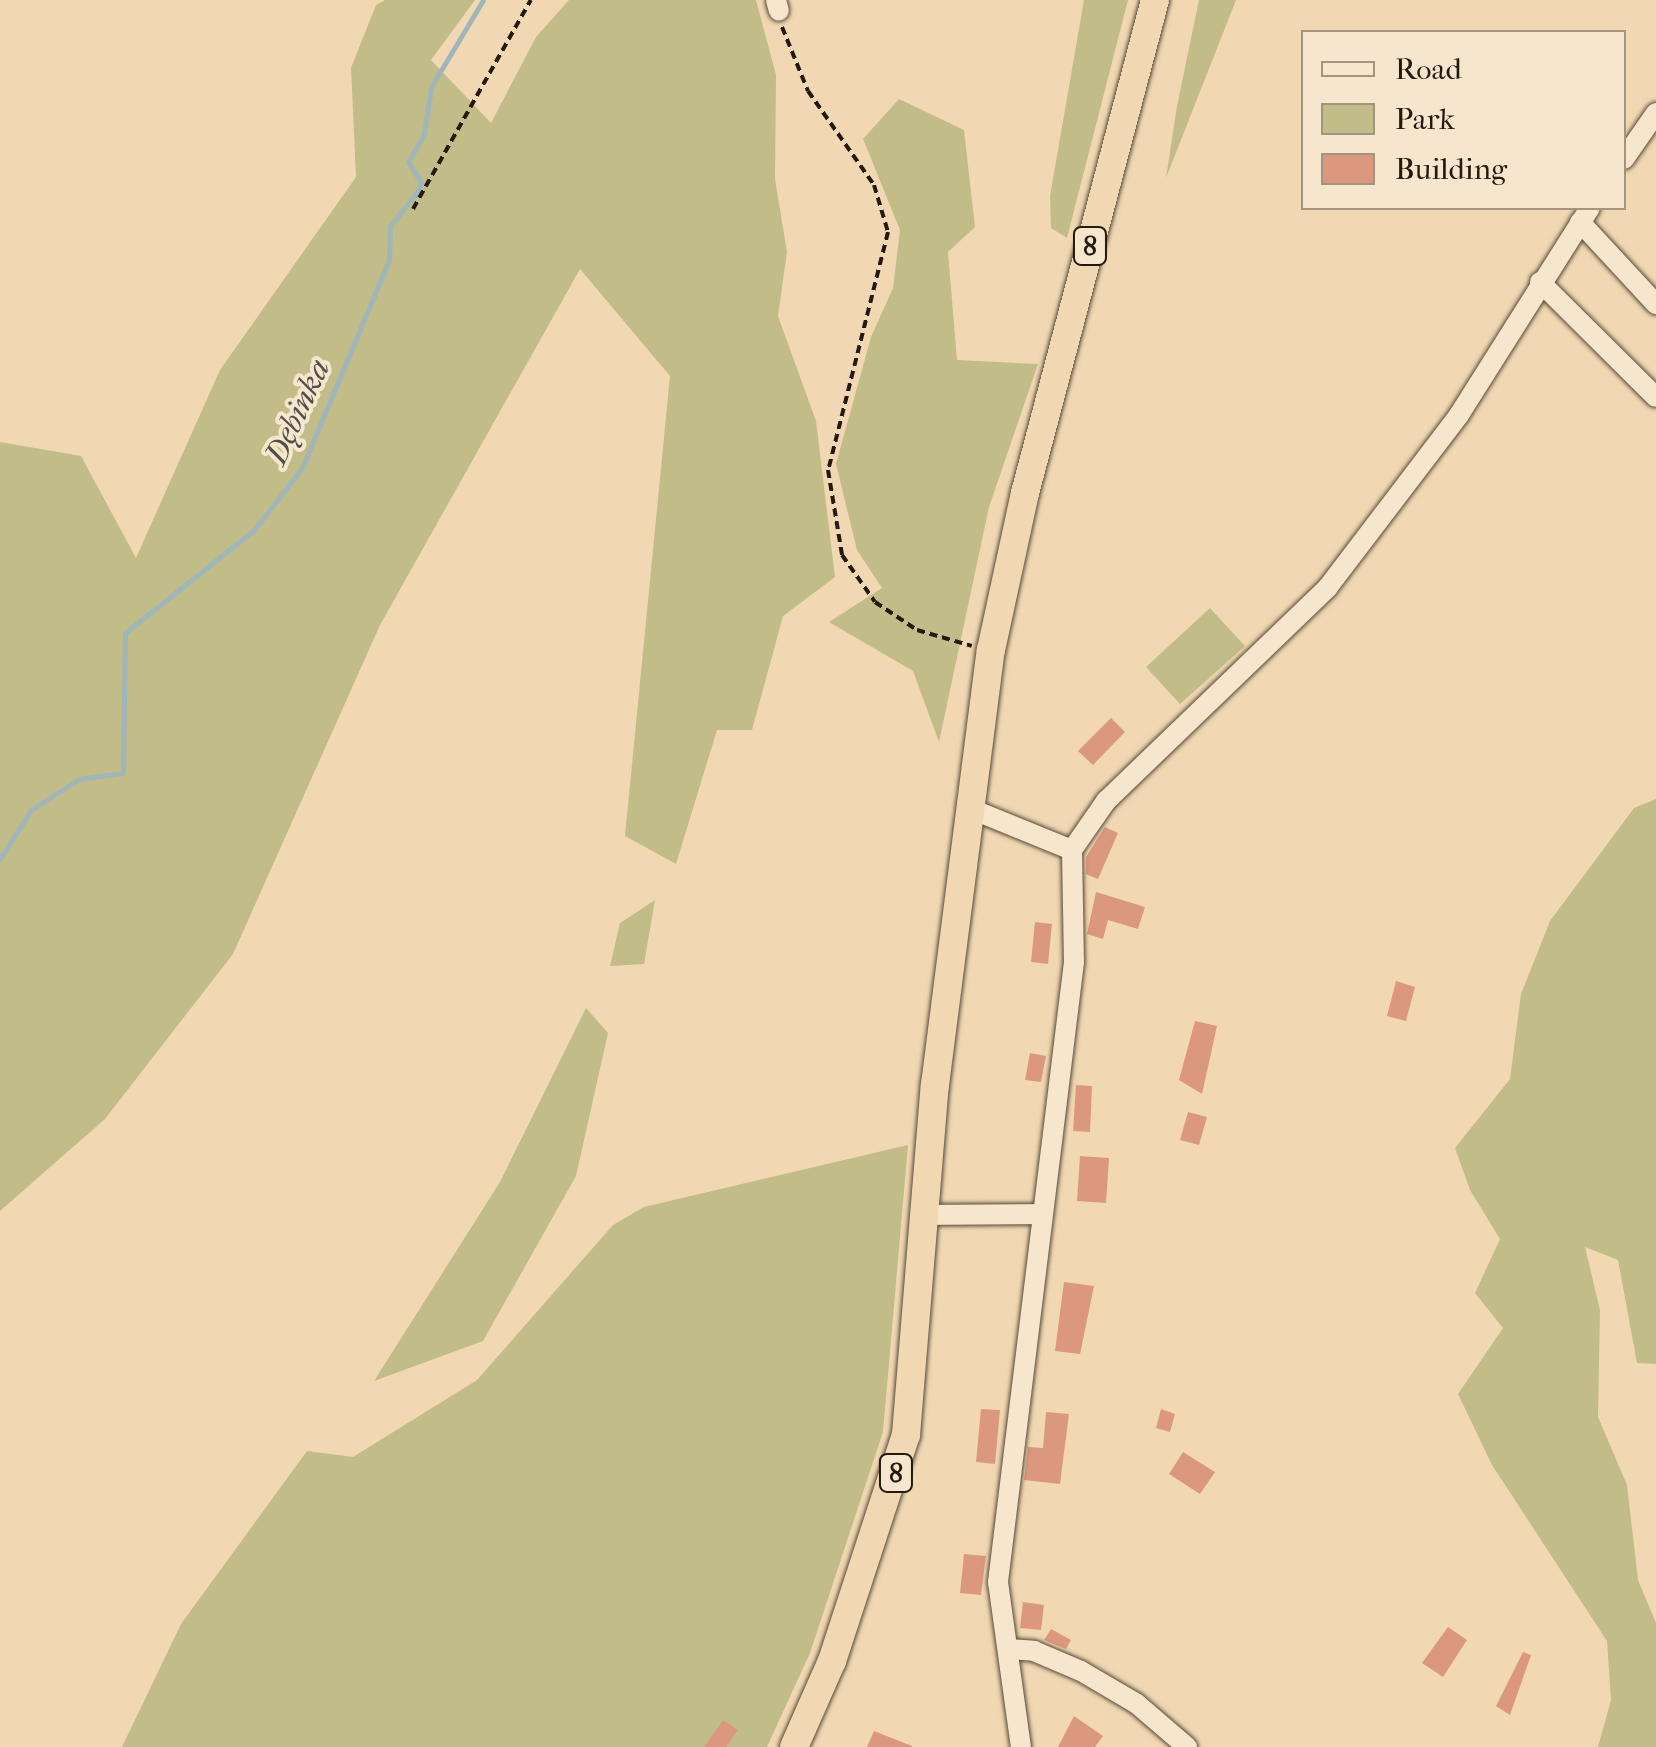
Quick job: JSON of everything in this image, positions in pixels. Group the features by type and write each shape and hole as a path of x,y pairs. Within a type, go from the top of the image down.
{"highway":[{"name":"8","path":"794,1747 838,1644 906,1435 925,1215 969,808 991,650 1025,492 1155,0"}],"street":[{"path":"1626,156 1656,113"},
{"path":"1021,1747 998,1582 1039,1214 1074,962 1072,850 1106,802 1328,587 1459,415 1585,215 1656,304"},
{"path":"1540,282 1656,397"},
{"path":"969,808 1072,850"},
{"path":"925,1215 1039,1214"},
{"path":"1008,1650 1034,1651 1081,1672 1136,1704 1187,1747"}],"path":[{"path":"413,208 531,0"},
{"path":"777,6 808,91 874,185 888,232 828,470 842,555 875,602 918,630 991,650"}],"green space":[{"path":"385,0 475,0 431,60 491,123 536,37 569,0 756,0 776,75 775,179 787,252 778,316 816,421 835,577 783,616 752,730 717,730 676,864 625,836 670,376 580,269 380,625 233,954 105,1119 0,1211 0,442 81,456 136,558 220,370 356,177 351,68 376,5"},
{"path":"1084,0 1128,0 1067,238 1051,228 1050,196"},
{"path":"1199,0 1236,0 1166,178 1177,106"},
{"path":"899,99 964,130 975,227 948,252 957,360 1038,364 989,507 939,742 913,671 829,622 882,588 857,550 836,464 871,337 893,288 900,230 863,139"},
{"path":"1210,608 1245,646 1180,704 1146,667"},
{"path":"1656,799 1656,1364 1637,1363 1618,1260 1585,1247 1600,1310 1598,1417 1627,1485 1638,1580 1656,1623 1656,1747 1598,1747 1611,1700 1607,1641 1492,1465 1458,1394 1503,1328 1475,1293 1500,1239 1470,1190 1455,1148 1510,1079 1521,994 1550,921 1634,808"},
{"path":"655,900 644,964 610,966 620,923"},
{"path":"586,1008 608,1033 576,1176 483,1341 374,1381 500,1182"},
{"path":"908,1145 883,1432 810,1653 767,1747 122,1747 181,1624 307,1451 353,1457 477,1380 613,1225 644,1207"}],"building":[{"path":"1111,718 1125,732 1093,765 1078,751"},
{"path":"1105,827 1118,833 1098,879 1086,874 1086,857"},
{"path":"1096,892 1145,907 1138,929 1108,920 1103,939 1087,934"},
{"path":"1035,922 1052,924 1048,964 1031,962"},
{"path":"1396,981 1415,987 1406,1021 1387,1016"},
{"path":"1195,1021 1217,1026 1202,1094 1179,1080"},
{"path":"1030,1053 1046,1056 1041,1082 1025,1080"},
{"path":"1076,1085 1092,1086 1090,1132 1073,1131"},
{"path":"1188,1112 1207,1117 1199,1145 1180,1140"},
{"path":"1080,1156 1109,1158 1106,1203 1077,1201"},
{"path":"1064,1282 1094,1286 1080,1354 1055,1351"},
{"path":"981,1409 1000,1410 995,1464 976,1462"},
{"path":"1161,1409 1175,1414 1170,1432 1156,1428"},
{"path":"1046,1412 1069,1414 1060,1484 1024,1480 1028,1447 1043,1448"},
{"path":"1183,1452 1215,1472 1200,1494 1169,1474"},
{"path":"964,1554 986,1556 981,1595 960,1593"},
{"path":"1023,1602 1044,1605 1041,1630 1020,1628"},
{"path":"1448,1627 1467,1640 1443,1677 1422,1663"},
{"path":"1051,1629 1071,1640 1066,1649 1044,1640"},
{"path":"1523,1652 1531,1655 1510,1715 1496,1706"},
{"path":"1074,1716 1103,1736 1095,1747 1058,1747"},
{"path":"723,1720 738,1730 726,1747 704,1747"},
{"path":"874,1731 912,1746 912,1747 867,1747"}],"waterway":[{"name":"Dębinka","path":"0,859 31,810 79,779 123,773 125,633 254,530 302,468 389,260 390,226 418,191 421,182 408,162 424,134 431,87 483,0"}]}
